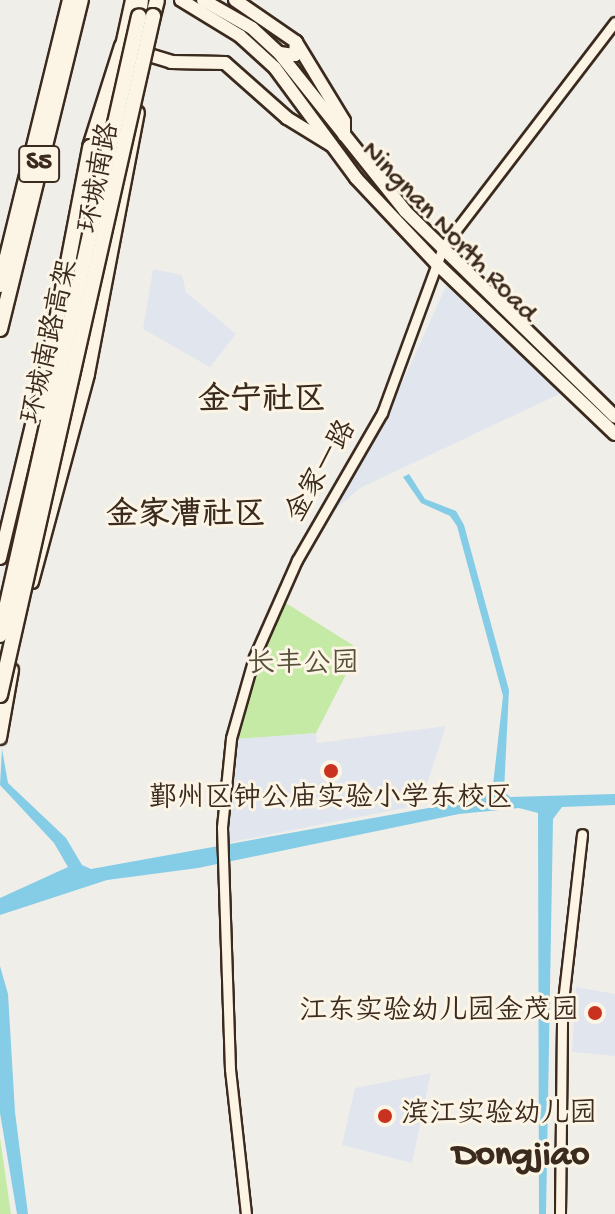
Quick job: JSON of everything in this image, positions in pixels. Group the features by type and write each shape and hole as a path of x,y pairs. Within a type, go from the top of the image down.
{"highway":[{"name":"S5","path":"0,285 70,0"},
{"name":"S5","path":"0,329 81,0"},
{"name":"环城南路高架","path":"0,695 26,548 141,0"},
{"name":"环城南路高架","path":"0,635 26,548 157,0"},
{"path":"26,548 31,457 90,147 122,46"},
{"path":"26,548 110,235 144,80"}],"main road":[{"name":"环城南路","path":"0,558 132,0"},
{"name":"环城南路","path":"0,738 20,628 88,374 144,80 164,0"},
{"name":"Ningnan North Road","path":"181,0 206,6 252,28 279,53 405,211 615,417"},
{"path":"235,0 296,42 344,121 344,135"},
{"name":"Ningnan North Road","path":"206,6 275,68 331,145 437,264 615,434"},
{"path":"279,53 295,55 296,42"},
{"path":"122,46 171,62 225,63 305,131 331,145"},
{"path":"305,131 316,122"}],"street":[{"name":"金家一路","path":"246,1214 234,1098 222,827 231,738 275,604 382,413 443,247 615,22"},
{"path":"560,1214 562,1010 582,834"}],"shaded area":[{"path":"153,269 182,275 186,292 236,334 210,367 143,329"},
{"path":"448,282 566,391 360,488 330,514 388,414"},
{"name":"鄞州区钟公庙实验小学东校区","path":"446,726 420,805 226,843 236,739 316,733 317,743"},
{"name":"江东实验幼儿园金茂园","path":"576,987 615,994 615,1056 572,1052"},
{"name":"滨江实验幼儿园","path":"431,1073 412,1163 342,1145 355,1088"}],"green space":[{"name":"长丰公园","path":"281,600 359,649 316,733 236,739"},
{"path":"0,1138 11,1214 0,1214"}],"water":[{"path":"409,474 425,499 456,511 464,525 509,690 504,791 510,797 615,794 615,805 562,807 553,819 546,1214 539,1214 538,813 519,808 459,814 198,868 107,880 0,915 0,898 68,867 54,843 0,785 2,749 8,783 66,838 82,865 91,869 484,798 493,785 503,696 457,526 450,516 421,503 403,477"},
{"path":"0,966 8,994 15,1112 28,1214 17,1214 0,1113"}],"place":[{"name":"鄞州区钟公庙实验小学东校区","path":"331,771"},
{"name":"江东实验幼儿园金茂园","path":"595,1013"},
{"name":"滨江实验幼儿园","path":"385,1116"}],"district":[{"name":"金宁社区","path":"262,402"},
{"name":"金家漕社区","path":"186,517"},
{"name":"Dongjiao","path":"521,1157"}]}
